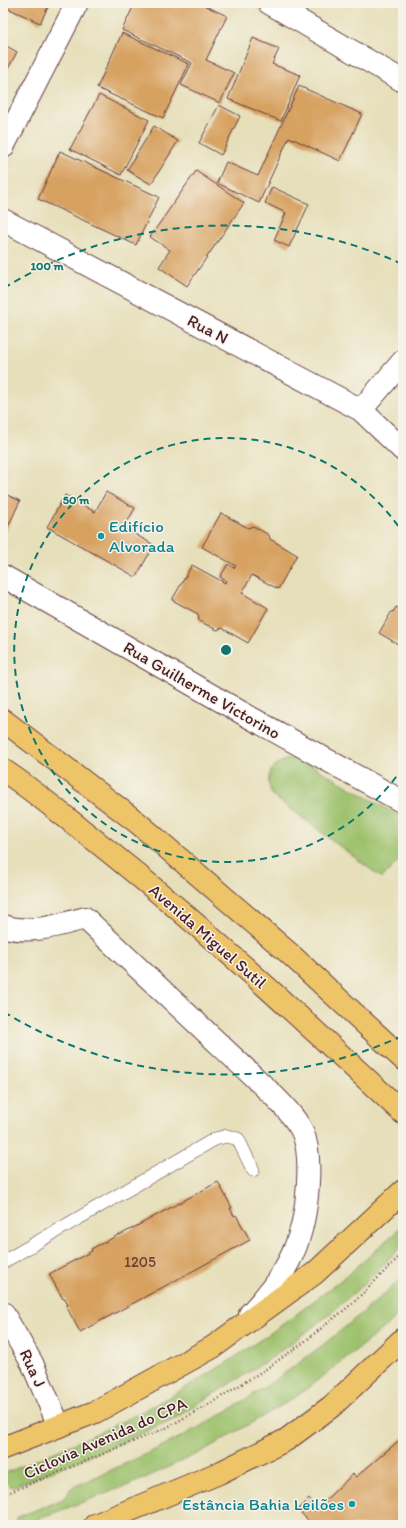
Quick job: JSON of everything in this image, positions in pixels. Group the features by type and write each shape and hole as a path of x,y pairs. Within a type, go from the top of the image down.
{"main road":[{"path":"3,720 138,823 290,954 403,1059"},
{"name":"Avenida Miguel Sutil","path":"3,770 25,785 140,876 263,983 403,1113"},
{"path":"3,1448 95,1412 213,1347 315,1273 403,1191"},
{"path":"95,1525 219,1473 286,1440 332,1406 403,1339"},
{"path":"374,1366 403,1350"}],"street":[{"path":"3,147 77,3"},
{"path":"269,3 297,10 403,81"},
{"name":"Rua N","path":"3,220 362,410 403,450"},
{"path":"362,410 403,361"},
{"name":"Rua Guilherme Victorino","path":"3,576 250,718 403,802"},
{"path":"3,926 21,930 37,929 85,918 271,1093 285,1107 302,1131 309,1166 308,1193 303,1225 297,1245 288,1266 268,1294 248,1316 213,1347"},
{"name":"Rua J","path":"3,1313 32,1363 59,1426"}],"lane":[{"path":"3,1262 215,1139 227,1136 238,1139 253,1170"}],"path":[{"name":"Ciclovia Avenida do CPA","path":"3,1495 166,1428 230,1392 304,1342 347,1308 403,1253"}],"green space":[{"path":"294,758 302,760 403,818 403,856 382,878 272,795 269,775 275,765"},
{"path":"403,1224 403,1245 364,1284 330,1314 273,1357 175,1418 121,1443 12,1487 3,1480 3,1474 74,1444 170,1397 246,1350 330,1289 373,1253"},
{"path":"403,1276 403,1309 383,1329 296,1397 201,1452 134,1483 21,1525 15,1525 18,1517 63,1499 71,1488 180,1437 249,1398 329,1340 382,1296"}],"building":[{"path":"3,3 50,3 40,23 3,6"},
{"path":"135,3 199,3 227,16 206,60 234,73 220,103 181,85 192,63 122,30"},
{"path":"122,33 189,64 163,118 97,88"},
{"path":"253,38 279,49 272,64 300,75 281,121 228,99"},
{"path":"3,44 17,52 3,78"},
{"path":"299,86 362,114 340,161 289,137 259,203 217,183 226,162 258,176"},
{"path":"99,95 149,120 121,175 70,149"},
{"path":"219,105 240,116 221,155 199,143"},
{"path":"154,126 178,141 151,184 127,170"},
{"path":"60,151 159,197 136,245 38,199"},
{"path":"196,171 244,203 187,286 159,267 170,250 150,237"},
{"path":"272,187 309,204 289,247 274,240 286,213 265,203"},
{"name":"Edifício Alvorada","path":"106,492 135,508 124,528 154,545 136,577 47,527 65,495 95,512"},
{"path":"3,493 20,501 6,531 3,529"},
{"path":"221,513 248,528 253,526 269,535 270,539 297,555 278,589 252,575 242,593 268,608 248,643 222,628 217,630 199,621 198,614 172,600 192,565 225,583 226,581 220,577 228,564 234,568 236,566 202,547"},
{"path":"396,607 403,611 403,647 379,633"},
{"path":"218,1182 232,1208 230,1208 234,1216 236,1215 250,1240 80,1332 66,1306 68,1305 65,1298 63,1299 49,1274 92,1251 91,1249"},
{"path":"403,1437 403,1525 313,1525 298,1510 309,1499 317,1508 353,1474 356,1477"}],"place":[{"name":"Edifício Alvorada","path":"101,536"},
{"name":"Estância Bahia Leilões","path":"352,1504"}]}
